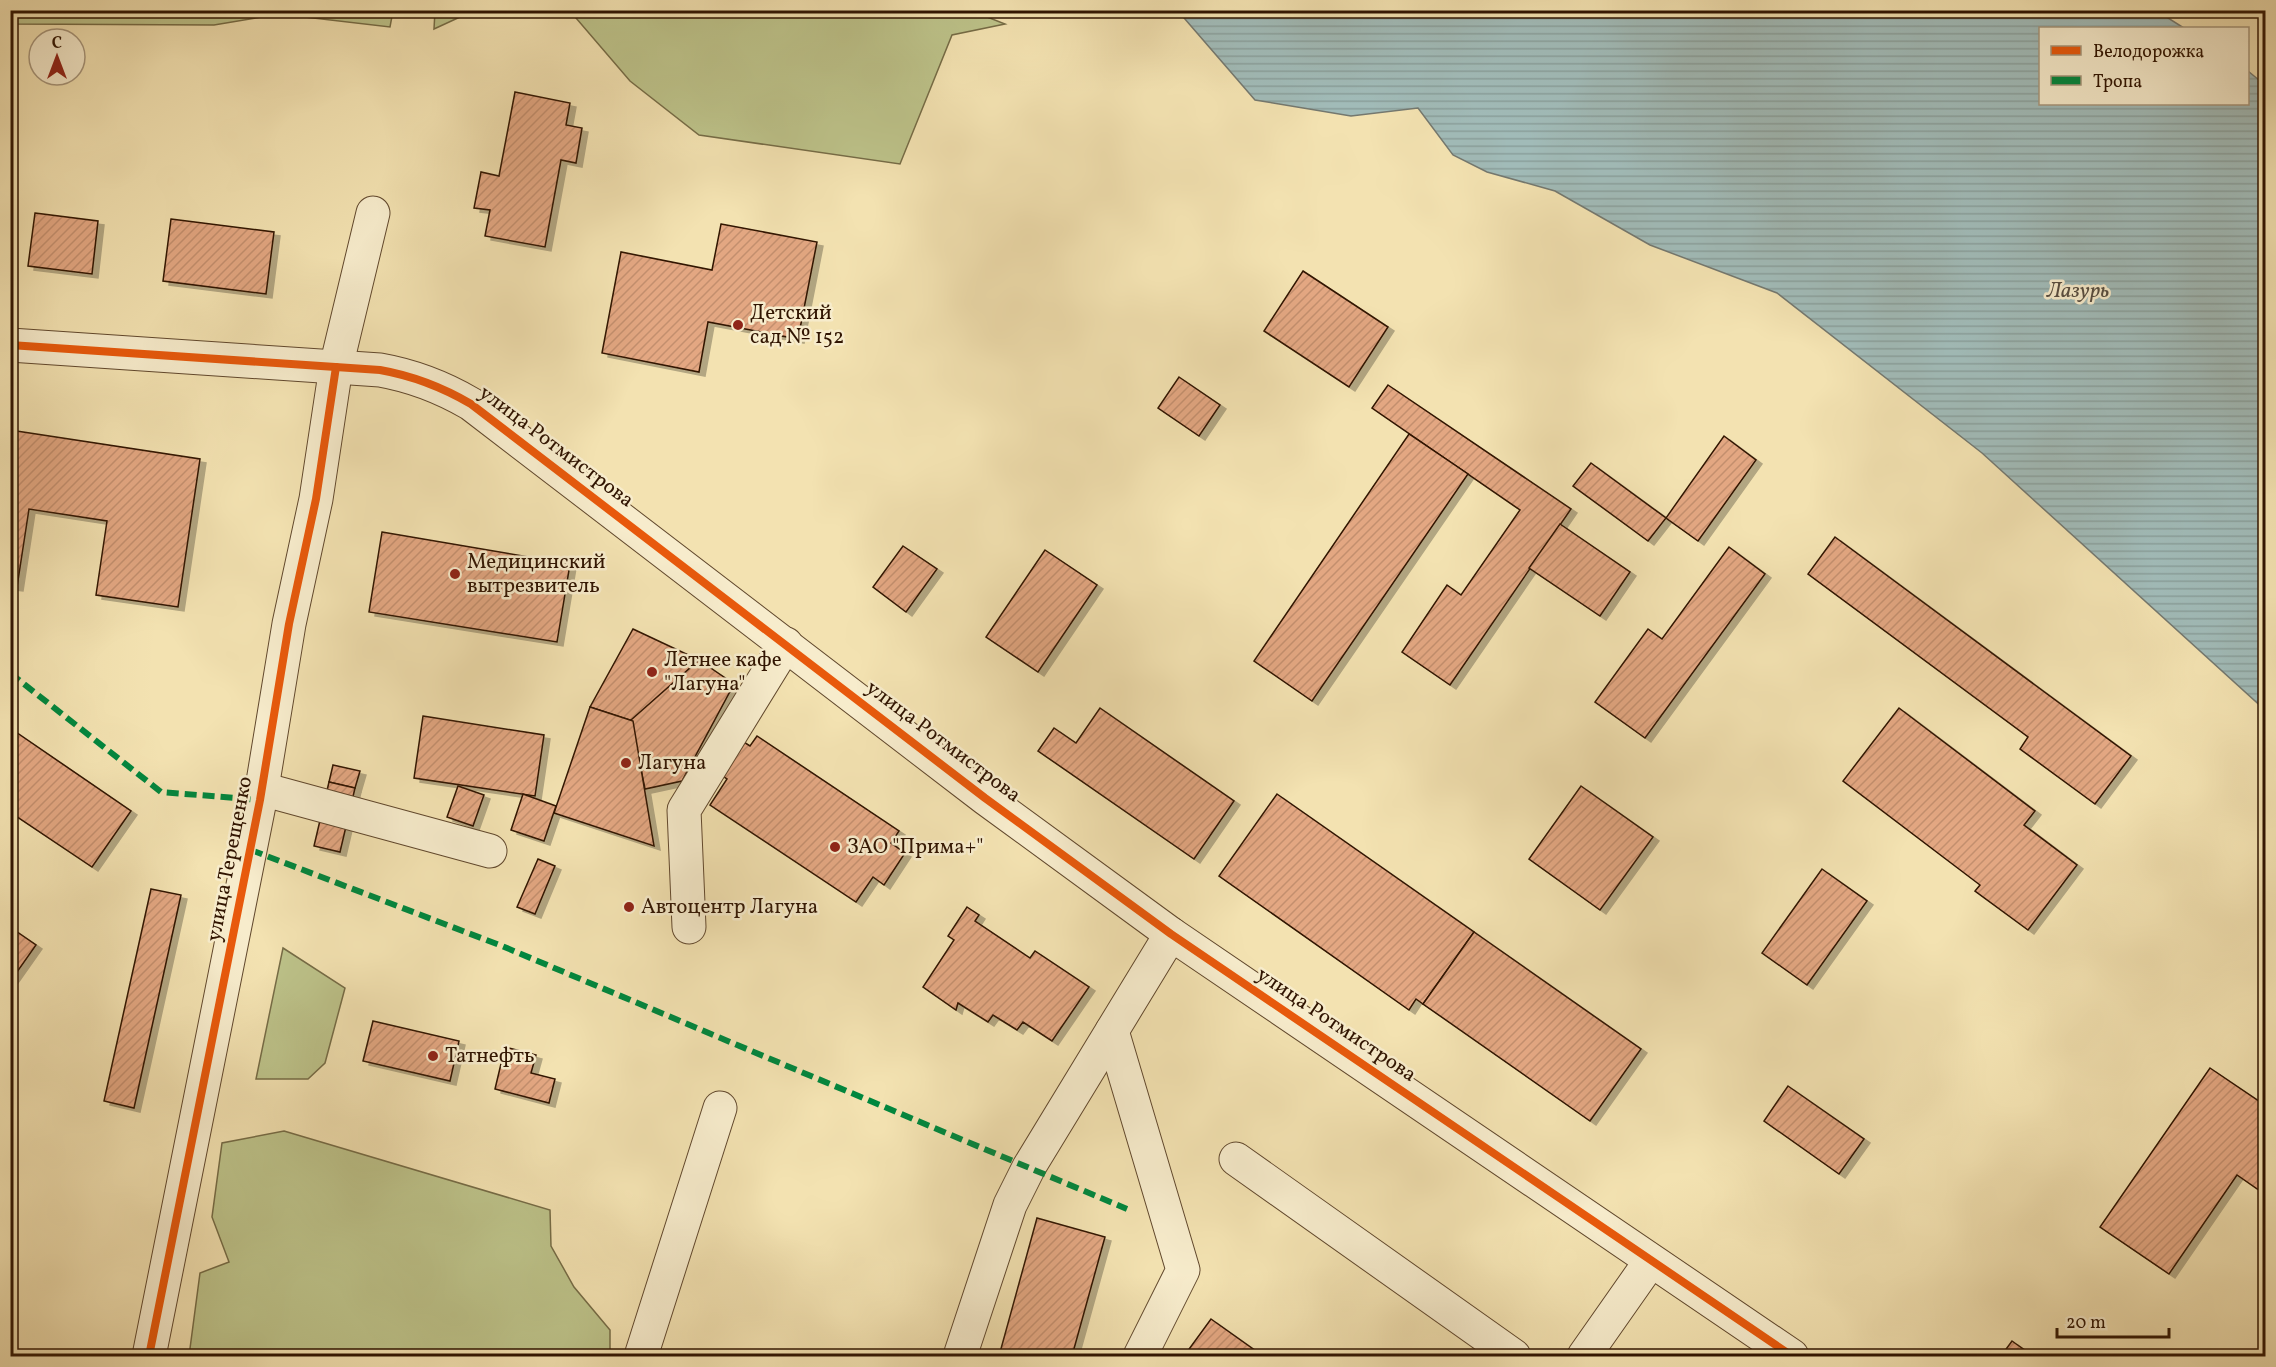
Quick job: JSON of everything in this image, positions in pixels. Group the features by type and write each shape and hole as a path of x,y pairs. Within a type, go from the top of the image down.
{"street":[{"name":"улица Терещенко","path":"149,1356 262,789 290,624 316,499 336,367 373,213"},
{"name":"улица Ротмистрова","path":"10,345 380,370 434,385 471,404 994,805 1171,934 1650,1262 1792,1356"},
{"path":"689,927 684,810 786,644"},
{"path":"262,789 490,851"},
{"path":"960,1356 1010,1206 1029,1167 1171,934"},
{"path":"1112,1031 1183,1270 1140,1356"},
{"path":"641,1356 720,1108"},
{"path":"1236,1159 1514,1356"},
{"path":"1584,1356 1650,1262"}],"green space":[{"path":"11,10 393,11 390,27 279,14 214,25 11,24"},
{"path":"435,10 473,11 434,29"},
{"path":"570,11 972,11 1005,24 952,35 900,164 699,135 630,81"},
{"path":"283,948 345,988 325,1063 308,1079 256,1079"},
{"path":"284,1131 550,1210 551,1246 574,1287 610,1330 610,1356 189,1356 200,1273 229,1262 212,1217 222,1143"}],"water":[{"name":"Лазурь","path":"1178,11 2157,11 2182,27 2039,27 2039,105 2249,105 2249,72 2265,85 2265,710 1982,453 1777,293 1650,245 1555,191 1487,172 1453,155 1418,108 1351,116 1255,100"}],"building":[{"path":"515,92 570,103 566,125 582,128 576,163 561,160 545,247 485,236 490,210 474,208 481,172 499,176"},
{"path":"35,213 98,221 92,274 28,266"},
{"path":"171,219 274,232 266,294 163,281"},
{"path":"721,224 817,242 798,339 708,322 699,372 602,353 621,252 712,270"},
{"path":"1303,271 1388,327 1349,387 1264,331"},
{"path":"1179,377 1220,405 1199,436 1158,408"},
{"path":"1388,385 1571,509 1450,685 1402,652 1447,585 1461,595 1520,510 1372,408"},
{"path":"10,430 200,459 178,607 96,595 107,521 29,509 17,587 10,586"},
{"path":"1409,434 1468,474 1312,701 1254,661"},
{"path":"1724,436 1756,460 1698,541 1666,518"},
{"path":"1591,463 1666,518 1648,541 1573,486"},
{"path":"1560,524 1630,572 1600,616 1529,568"},
{"path":"382,532 570,564 557,642 369,612"},
{"path":"1835,537 2131,756 2095,804 2020,749 2028,737 1808,574"},
{"path":"903,546 937,569 906,612 873,587"},
{"path":"1729,547 1765,574 1645,738 1595,702 1648,629 1662,639"},
{"path":"1045,550 1097,585 1038,672 986,637"},
{"path":"633,629 699,660 633,721 590,707"},
{"path":"699,660 734,684 682,781 645,789 631,720"},
{"path":"590,707 633,721 654,846 554,813"},
{"path":"1100,708 1234,801 1194,859 1038,751 1054,728 1076,743"},
{"path":"1899,708 2035,811 2024,825 2077,865 2028,930 1975,891 1980,885 1843,781"},
{"path":"423,716 544,735 535,796 414,778"},
{"path":"10,728 131,811 92,867 10,812"},
{"path":"734,736 750,746 757,736 899,831 891,843 905,853 884,885 873,877 856,902 710,805 727,779 712,769"},
{"path":"333,765 360,771 355,788 329,782"},
{"path":"329,782 355,788 340,852 314,846"},
{"path":"458,786 484,795 473,826 447,817"},
{"path":"1581,786 1653,837 1600,910 1529,859"},
{"path":"523,794 556,806 544,841 511,830"},
{"path":"1277,794 1474,932 1423,1004 1416,999 1409,1010 1219,876"},
{"path":"538,859 555,866 535,914 517,907"},
{"path":"1822,869 1867,901 1807,985 1762,953"},
{"path":"151,889 181,895 134,1108 104,1101"},
{"path":"967,907 979,915 975,921 1030,958 1035,951 1089,987 1052,1041 1023,1022 1017,1030 993,1015 988,1022 958,1003 956,1010 923,987 954,940 948,936"},
{"path":"10,927 36,945 10,982"},
{"path":"1474,932 1641,1049 1590,1121 1423,1004"},
{"path":"373,1021 459,1041 450,1081 363,1061"},
{"path":"505,1047 536,1055 531,1073 555,1079 549,1103 495,1089"},
{"path":"2210,1068 2266,1106 2266,1195 2237,1175 2169,1274 2100,1227"},
{"path":"1788,1086 1864,1139 1839,1174 1764,1121"},
{"path":"1037,1218 1105,1237 1072,1356 999,1356"},
{"path":"1211,1319 1263,1356 1184,1356"},
{"path":"2012,1341 2033,1356 2001,1356"}],"marked path":[{"path":"10,673 161,792 260,800"},
{"path":"251,850 502,946 1127,1209"}],"cycle path":[{"path":"10,345 380,370 427,383 471,404 985,798 1171,934 1792,1356"},
{"path":"149,1356 260,800 289,624 316,499 336,367"}],"place":[{"name":"Детский сад № 152","path":"738,325"},
{"name":"Медицинский вытрезвитель","path":"455,574"},
{"name":"Летнее кафе \"Лагуна\"","path":"652,672"},
{"name":"Лагуна","path":"626,763"},
{"name":"ЗАО \"Прима+\"","path":"835,847"},
{"name":"Автоцентр Лагуна","path":"629,907"},
{"name":"Татнефть","path":"433,1056"}]}
